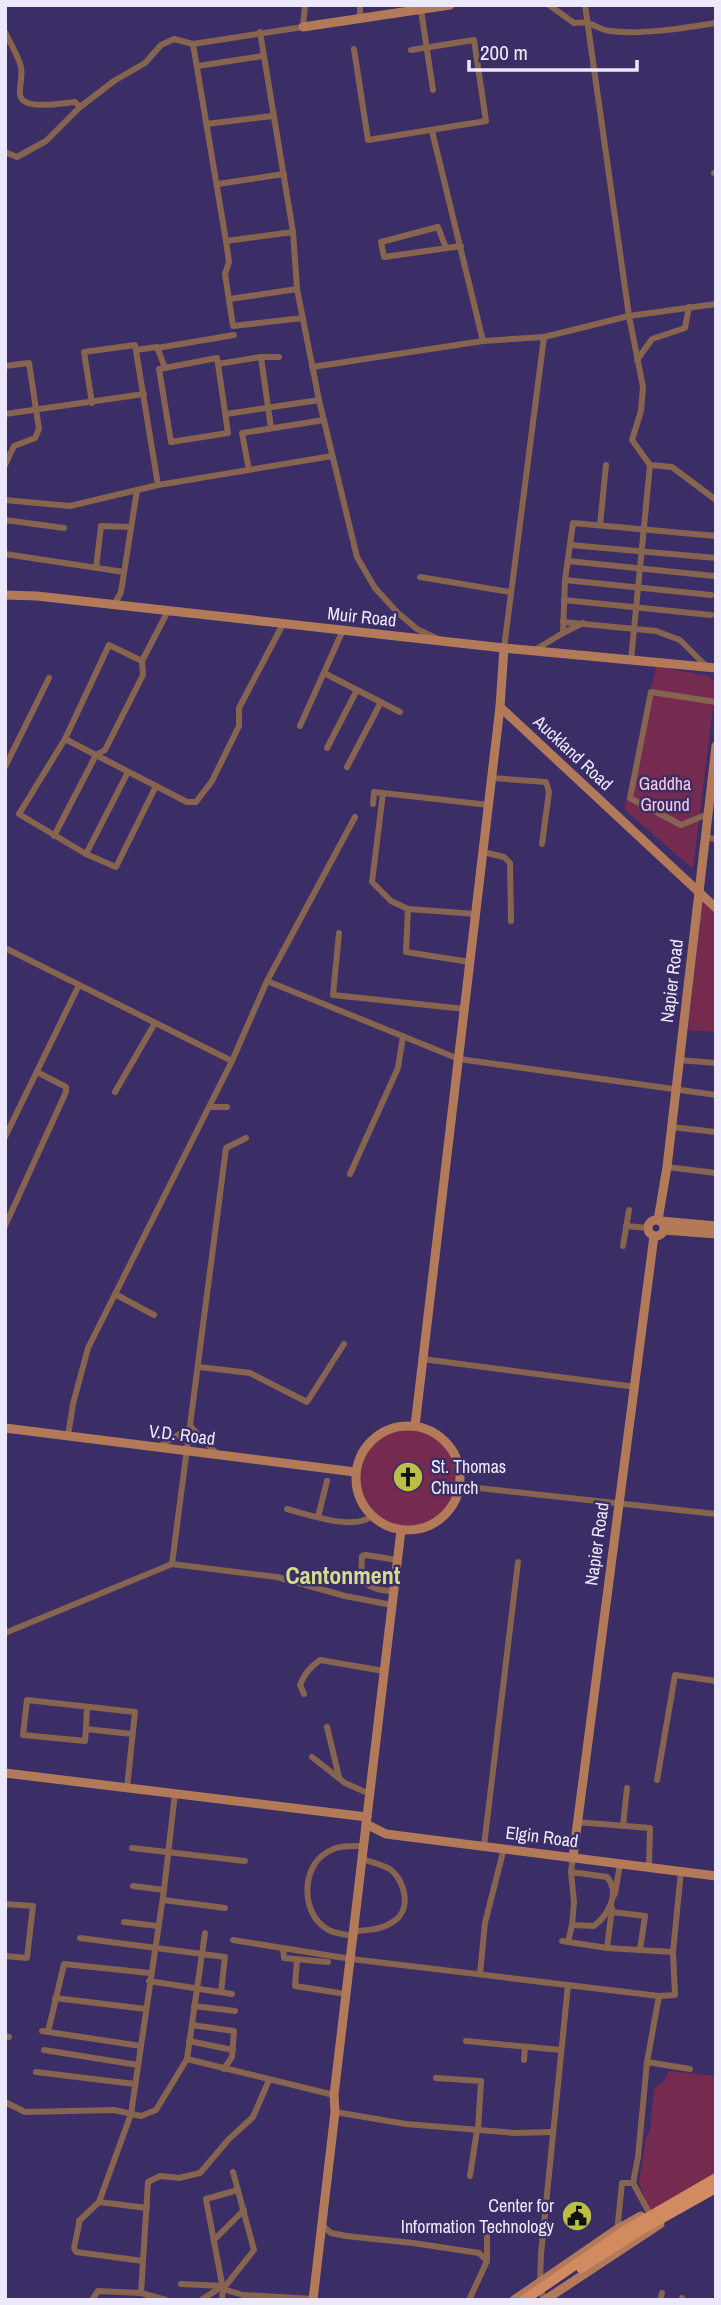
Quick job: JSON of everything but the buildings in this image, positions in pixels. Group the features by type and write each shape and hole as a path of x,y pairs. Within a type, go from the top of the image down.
{"main road":[{"path":"524,2300 626,2230 716,2176"},
{"path":"532,2300 641,2230 716,2190"}],"street":[{"path":"303,27 305,5"},
{"path":"360,5 360,20"},
{"path":"5,152 17,157 46,141 80,107 114,80 145,64 161,45 174,39 193,44 450,5"},
{"path":"549,5 574,23 587,21 608,31 687,28 716,23"},
{"path":"585,5 629,316 643,387 641,411 632,440 650,465 631,660"},
{"path":"421,10 433,90"},
{"path":"5,32 22,69 20,90 24,103 33,105 75,102 80,107"},
{"path":"260,32 272,116 284,174 297,289 319,400 357,556 375,589 417,629 444,642"},
{"path":"354,49 368,140 486,121 474,40 411,50"},
{"path":"193,44 218,184 229,262 225,274 233,326 303,318"},
{"path":"198,66 263,56"},
{"path":"206,124 272,116"},
{"path":"432,131 483,341"},
{"path":"218,184 284,174"},
{"path":"446,248 438,227 381,242 384,257 461,246"},
{"path":"226,241 292,232"},
{"path":"230,299 297,289"},
{"path":"312,366 483,341 544,337 629,316 716,304"},
{"path":"637,360 652,339 685,328 689,307"},
{"path":"136,350 234,335"},
{"path":"415,1426 492,778 510,592 544,337"},
{"path":"92,403 84,352 135,345 158,485"},
{"path":"158,348 165,368"},
{"path":"218,364 279,357"},
{"path":"228,433 217,358 159,369 171,442 324,420"},
{"path":"261,358 271,428"},
{"path":"5,366 29,363 38,429 35,438 14,446 5,465"},
{"path":"5,414 144,394"},
{"path":"226,414 319,400"},
{"path":"242,433 249,470"},
{"path":"5,500 70,506 158,485 332,456"},
{"path":"600,526 606,465"},
{"path":"650,465 672,467 716,500"},
{"path":"114,605 121,592 138,490"},
{"path":"5,520 64,528"},
{"path":"563,633 565,580 573,523 716,536"},
{"path":"96,568 101,526 130,527"},
{"path":"570,545 716,558"},
{"path":"5,554 124,572"},
{"path":"568,561 714,576"},
{"path":"420,577 510,592"},
{"path":"565,580 711,595"},
{"name":"Muir Road","path":"5,595 712,668"},
{"path":"564,600 710,615"},
{"path":"54,836 96,755 105,750 142,675 142,661 168,611"},
{"path":"564,622 656,631 680,640 712,668"},
{"path":"534,651 583,623"},
{"path":"65,739 187,802 196,802 218,770 239,726 239,708 283,624"},
{"path":"300,726 343,630"},
{"path":"142,661 109,645 65,739 19,814 86,854 116,867 156,786"},
{"path":"324,673 400,712"},
{"path":"5,767 49,678"},
{"path":"327,748 357,690"},
{"path":"708,814 681,825 630,797 651,692 716,702"},
{"path":"347,767 381,702"},
{"name":"Auckland Road","path":"500,707 716,908"},
{"name":"Napier Road","path":"661,1224 716,746"},
{"path":"86,854 128,772"},
{"path":"492,778 546,782 549,792 542,844"},
{"path":"373,804 374,792 489,804"},
{"path":"383,793 372,881 391,901 408,909 476,914"},
{"path":"68,1436 73,1404 88,1348 232,1061 267,981 355,817"},
{"path":"705,837 716,839"},
{"path":"483,852 505,857 510,863 511,921"},
{"path":"408,909 406,952 470,962"},
{"path":"339,933 333,995 464,1009"},
{"path":"5,948 232,1061"},
{"path":"267,981 458,1059 716,1095"},
{"path":"5,1137 79,985"},
{"path":"114,1092 155,1023"},
{"path":"349,1174 398,1068 403,1036"},
{"path":"679,1060 716,1063"},
{"path":"5,1226 66,1092 66,1087 37,1072"},
{"path":"209,1107 227,1107"},
{"path":"671,1127 716,1132"},
{"path":"172,1564 226,1148 246,1138"},
{"path":"667,1167 716,1173"},
{"path":"623,1246 629,1210"},
{"path":"651,1232 651,1222 716,1234"},
{"path":"661,1224 716,1226"},
{"path":"626,1226 662,1234 661,1224"},
{"name":"Napier Road","path":"573,1857 635,1387 651,1232"},
{"path":"115,1294 154,1315"},
{"path":"199,1367 250,1373 307,1402 344,1344"},
{"path":"423,1359 635,1387"},
{"path":"415,1426 431,1430 455,1453 460,1469 460,1486 455,1501 446,1514 433,1524 401,1530 372,1516 359,1496 355,1472 365,1446 375,1436 387,1429 415,1426"},
{"path":"158,1447 191,1427"},
{"path":"191,1427 219,1455"},
{"name":"V.D. Road","path":"5,1428 355,1472"},
{"path":"318,1517 327,1481"},
{"path":"460,1486 716,1514"},
{"path":"288,1510 357,1522 372,1516"},
{"path":"181,2284 223,2287 243,2295 313,2299 335,2112 334,2095 401,1530"},
{"path":"394,1591 381,1591 363,1582 362,1556 397,1560"},
{"path":"484,1846 517,1562"},
{"path":"5,1633 172,1564 278,1577 392,1605"},
{"path":"304,1694 300,1685 303,1678 310,1667 320,1660 384,1671"},
{"path":"657,1780 675,1675 716,1681"},
{"path":"87,1707 85,1741 23,1735 27,1700 135,1712 127,1787"},
{"path":"327,1727 339,1777"},
{"path":"86,1729 132,1734"},
{"path":"312,1757 345,1783 370,1794"},
{"name":"Elgin Road","path":"5,1773 175,1793 366,1821 386,1834 716,1876"},
{"path":"623,1826 627,1788"},
{"path":"143,2261 76,2252 74,2248 79,2222 99,2202 131,2114 163,1900 175,1793"},
{"path":"578,1822 650,1828 649,1866"},
{"path":"362,1859 388,1868 396,1875 404,1891 404,1907 399,1918 381,1928 354,1933 329,1931 322,1926 310,1908 308,1884 314,1864 325,1853 344,1846 363,1846"},
{"path":"132,1848 245,1861"},
{"path":"480,1974 485,1923 503,1848"},
{"path":"573,1857 572,1925 565,1942 607,1948 673,1952"},
{"path":"607,1948 620,1864"},
{"path":"233,1940 351,1959 659,1996 675,1995 673,1952 681,1871"},
{"path":"571,1872 607,1877 613,1889 608,1913 600,1921 594,1926 572,1925"},
{"path":"133,1886 164,1890"},
{"path":"163,1900 225,1908"},
{"path":"5,1904 33,1906 27,1958 5,1956"},
{"path":"612,1912 645,1916 640,1950"},
{"path":"124,1922 158,1926"},
{"path":"5,2102 25,2112 114,2110 141,2116 156,2110 187,2059 205,1933"},
{"path":"80,1938 225,1957 222,1992"},
{"path":"283,1948 284,1958 328,1962"},
{"path":"297,1959 295,1986 346,1994"},
{"path":"141,2046 45,2032 64,1964 150,1977 232,1994"},
{"path":"568,1985 540,2281 544,2300 716,2190"},
{"path":"657,2226 633,2183 647,2062 659,1996"},
{"path":"55,1998 146,2009"},
{"path":"194,2006 235,2011"},
{"path":"192,2025 234,2031 232,2057 225,2069"},
{"path":"189,2041 233,2050"},
{"path":"466,2041 561,2050"},
{"path":"524,2060 525,2047"},
{"path":"44,2050 138,2064"},
{"path":"187,2059 334,2095"},
{"path":"647,2062 690,2069"},
{"path":"36,2072 135,2084"},
{"path":"436,2078 481,2081 470,2176"},
{"path":"141,2293 148,2182 160,2176 179,2178 201,2173 229,2139 253,2118 269,2080"},
{"path":"335,2112 406,2124 477,2130 553,2132"},
{"path":"201,2300 223,2287 254,2250 233,2172"},
{"path":"513,2300 616,2230 716,2176"},
{"path":"621,2249 616,2230 622,2183 633,2183"},
{"path":"222,2300 223,2287 206,2200 238,2190"},
{"path":"99,2202 147,2208"},
{"path":"214,2240 244,2210"},
{"path":"321,2224 331,2233 479,2253 487,2261"},
{"path":"469,2300 487,2261 488,2225"},
{"path":"92,2300 98,2291 141,2293 166,2300"}],"green space":[{"name":"Gaddha Ground","path":"656,666 708,676 716,684 693,869 624,809"},
{"path":"702,901 716,914 716,1032 688,1030"},
{"path":"408,1429 427,1433 443,1443 453,1459 457,1478 453,1497 443,1513 427,1523 408,1527 389,1523 373,1513 363,1497 359,1478 363,1459 373,1443 389,1433"},
{"path":"669,2071 716,2076 716,2175 651,2213 639,2183 646,2138 650,2130 654,2089 664,2081"}],"place":[{"name":"St. Thomas Church","path":"408,1477"},
{"name":"Center for Information Technology","path":"577,2216"}],"district":[{"name":"Cantonment","path":"343,1576"}]}
